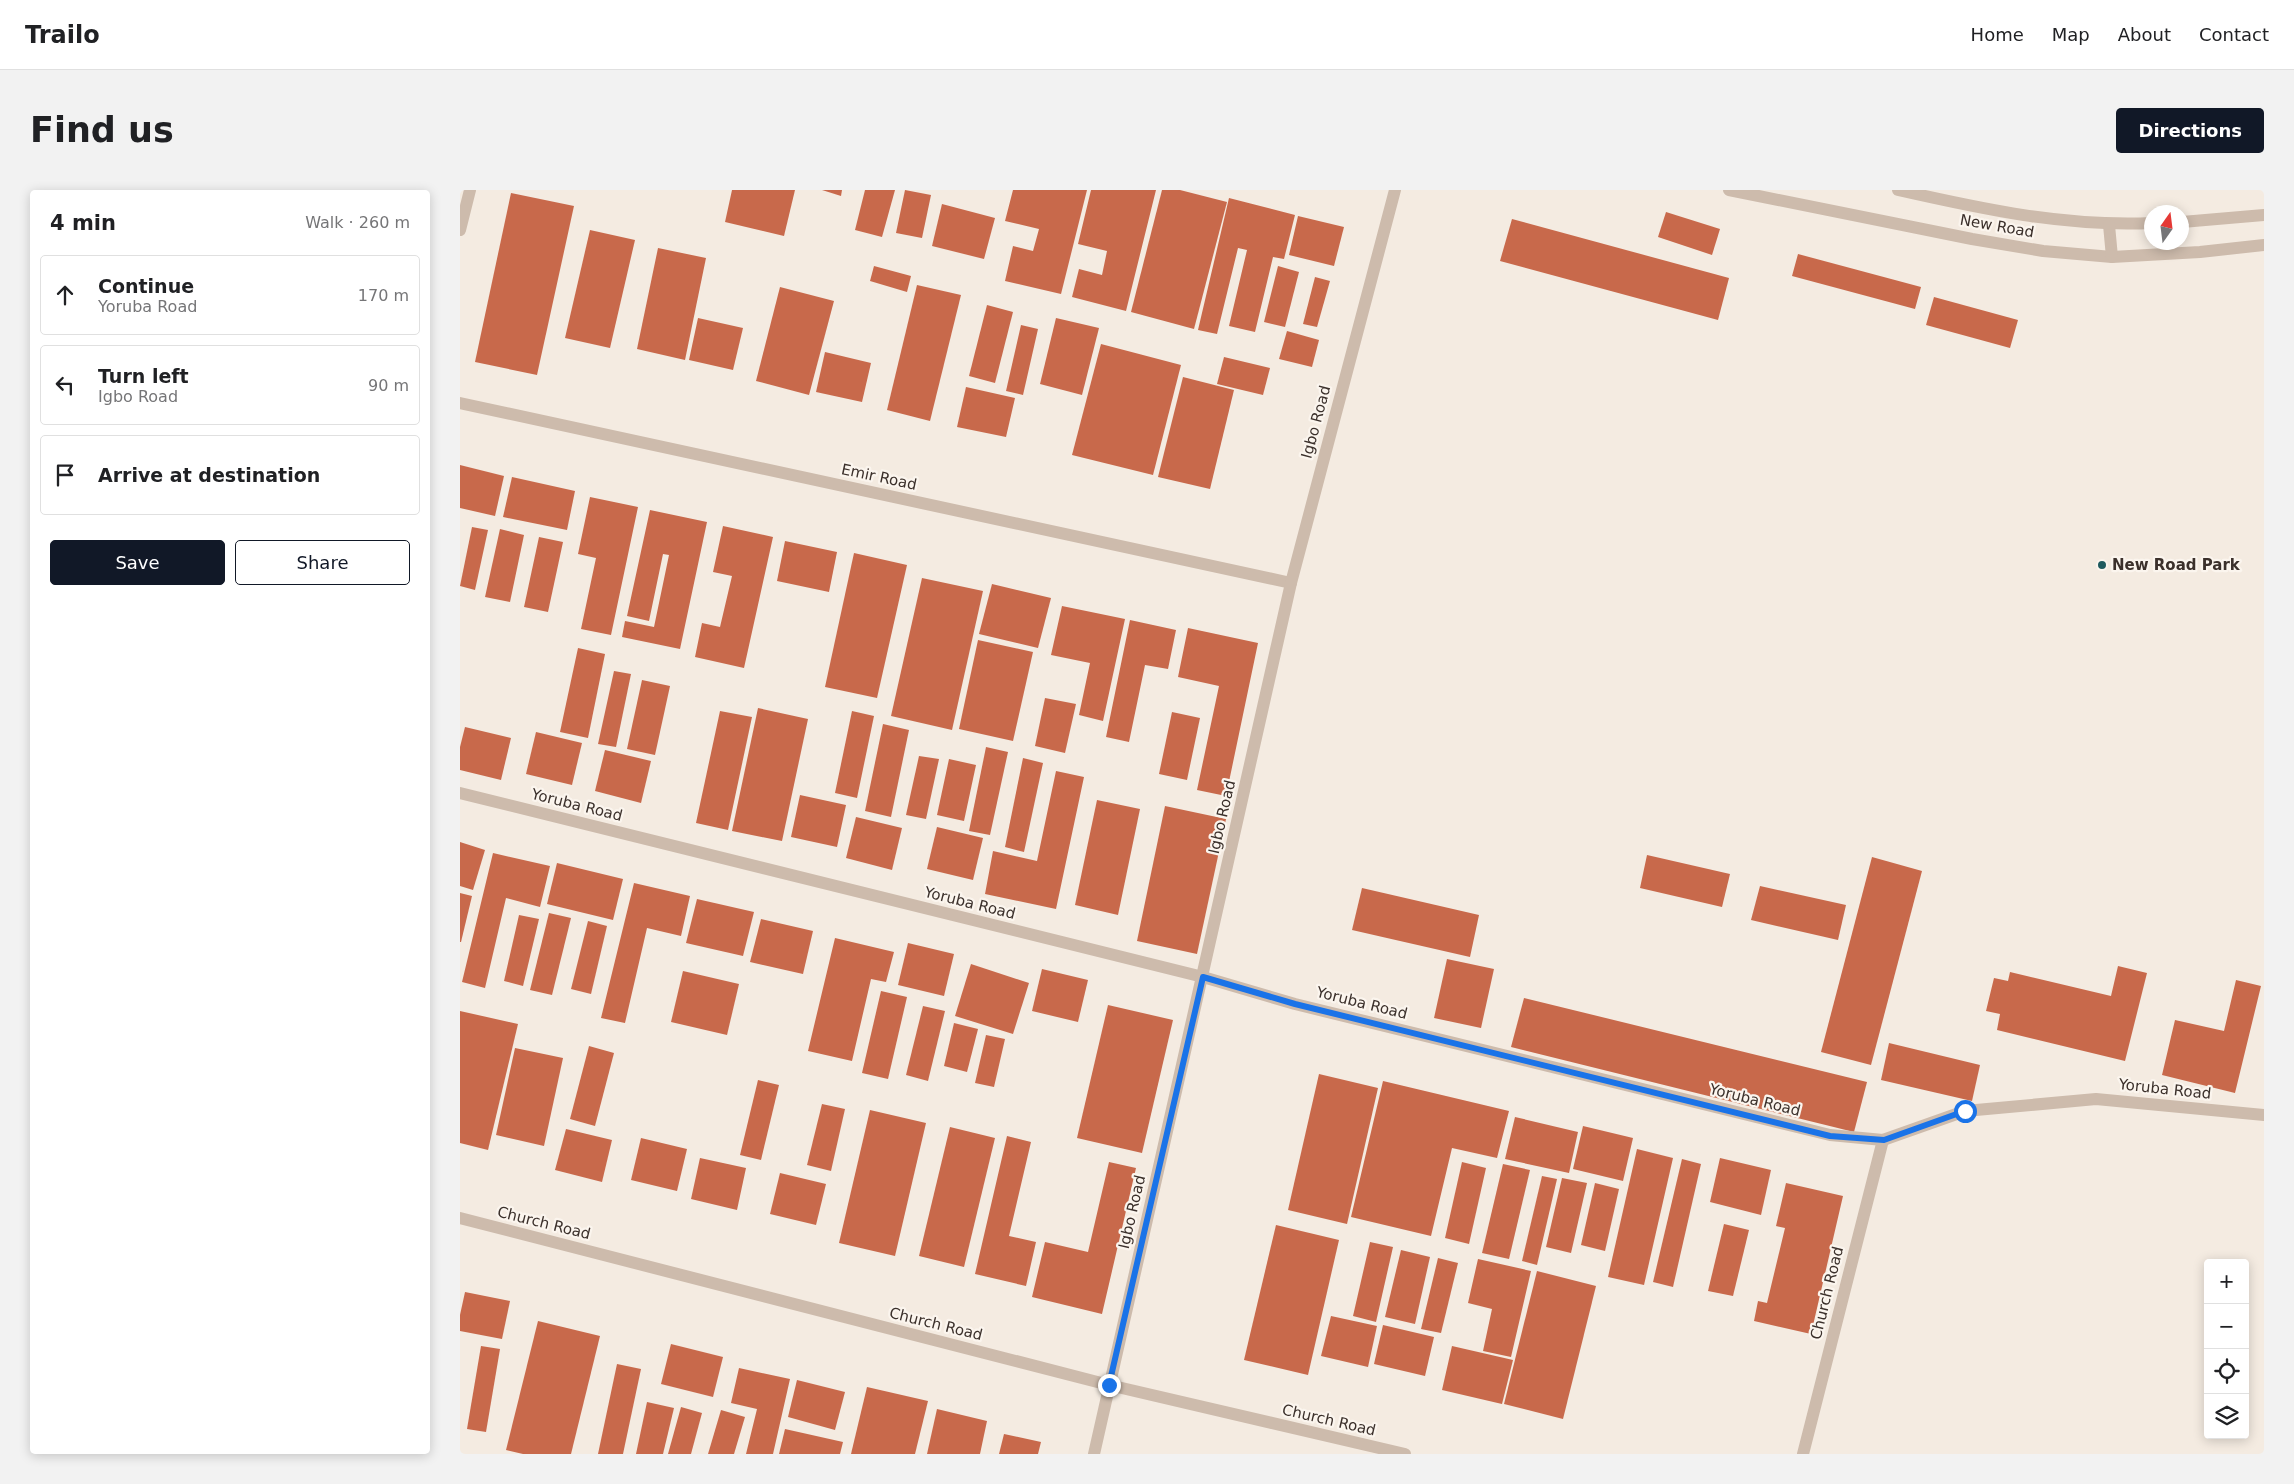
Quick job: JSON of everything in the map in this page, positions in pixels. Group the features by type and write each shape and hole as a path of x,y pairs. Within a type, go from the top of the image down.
{"street":[{"path":"460,230 470,190"},
{"name":"Igbo Road","path":"1094,1454 1203,977 1290,582 1395,190"},
{"name":"New Road","path":"1729,190 1972,239 2043,251 2112,257 2200,252 2264,245"},
{"name":"New Road","path":"1898,190 1979,208 2109,225 2144,223"},
{"path":"2189,221 2264,215"},
{"path":"2109,225 2112,257"},
{"name":"Emir Road","path":"460,403 1290,582"},
{"name":"Yoruba Road","path":"460,793 1203,977 1295,1004 1830,1136 1884,1140 1965,1111 2096,1099 2264,1115"},
{"name":"Church Road","path":"1803,1454 1884,1140"},
{"name":"Church Road","path":"460,1218 1109,1385 1405,1454"}],"building":[{"path":"732,190 795,190 784,236 725,222"},
{"path":"822,190 842,190 841,196"},
{"path":"865,190 895,190 882,237 855,230"},
{"path":"905,190 931,195 922,238 896,233"},
{"path":"1013,190 1087,190 1061,294 1005,281 1013,246 1033,251 1039,229 1005,221"},
{"path":"1091,190 1156,190 1126,311 1072,297 1079,269 1102,275 1107,251 1078,244"},
{"path":"1162,190 1180,190 1227,202 1194,329 1131,312"},
{"path":"511,193 574,206 537,375 475,362"},
{"path":"1229,198 1295,215 1284,259 1273,257 1255,332 1229,326 1247,250 1238,248 1217,334 1198,330"},
{"path":"942,204 995,218 984,259 932,246"},
{"path":"1666,212 1720,229 1712,255 1658,237"},
{"path":"1298,216 1344,227 1334,266 1289,255"},
{"path":"1512,219 1729,278 1718,320 1500,261"},
{"path":"590,230 635,240 610,348 565,338"},
{"path":"658,248 706,258 685,360 637,349"},
{"path":"1798,254 1921,287 1915,309 1792,276"},
{"path":"874,266 911,276 907,292 870,281"},
{"path":"1278,266 1299,272 1285,327 1264,322"},
{"path":"1315,277 1330,281 1317,327 1303,324"},
{"path":"917,285 961,295 930,421 887,410"},
{"path":"780,287 834,301 809,395 756,381"},
{"path":"1934,297 2018,320 2010,348 1926,325"},
{"path":"987,305 1013,312 995,383 969,376"},
{"path":"698,318 743,328 733,370 689,360"},
{"path":"1056,318 1099,328 1082,395 1040,384"},
{"path":"1021,325 1038,329 1023,395 1006,391"},
{"path":"1287,331 1319,340 1312,367 1279,359"},
{"path":"1101,344 1181,365 1153,475 1072,455"},
{"path":"825,352 871,363 862,402 816,392"},
{"path":"1224,357 1270,368 1263,395 1217,384"},
{"path":"1183,377 1234,390 1210,489 1158,477"},
{"path":"966,387 1015,398 1006,437 957,427"},
{"path":"460,465 504,476 495,516 460,508"},
{"path":"512,477 575,491 567,530 503,517"},
{"path":"590,497 638,507 611,635 581,629 596,558 578,554"},
{"path":"650,510 707,522 680,649 622,637 625,621 654,627 669,555 663,554 649,621 627,616"},
{"path":"723,526 773,537 744,668 695,657 702,623 720,627 732,576 713,572"},
{"path":"472,527 488,530 475,590 460,586"},
{"path":"500,529 524,535 510,602 485,597"},
{"path":"539,537 563,542 548,612 524,607"},
{"path":"785,541 837,552 829,592 777,581"},
{"path":"854,553 907,565 877,698 825,687"},
{"path":"922,578 983,591 952,730 891,716"},
{"path":"992,584 1051,598 1038,648 979,634"},
{"path":"1062,606 1125,619 1103,721 1079,715 1090,663 1051,655"},
{"path":"1130,620 1176,630 1168,669 1145,665 1129,742 1106,737"},
{"path":"1188,628 1258,643 1226,796 1197,790 1219,686 1178,677"},
{"path":"978,640 1033,652 1013,741 959,729"},
{"path":"578,648 605,654 588,738 560,732"},
{"path":"614,671 631,674 616,747 598,744"},
{"path":"642,680 670,686 655,755 627,749"},
{"path":"1045,698 1076,704 1065,753 1035,746"},
{"path":"758,708 808,719 782,841 732,831"},
{"path":"720,711 752,717 728,830 696,823"},
{"path":"852,711 874,716 857,798 835,793"},
{"path":"1172,712 1200,718 1187,780 1159,774"},
{"path":"883,724 909,730 891,817 865,811"},
{"path":"465,727 511,738 501,780 460,770 460,747"},
{"path":"536,732 582,743 572,785 526,774"},
{"path":"986,747 1008,752 990,835 969,831"},
{"path":"605,750 651,761 641,803 595,791"},
{"path":"919,756 939,759 926,819 906,815"},
{"path":"1023,758 1043,763 1024,852 1005,847"},
{"path":"949,759 976,765 964,821 937,815"},
{"path":"1056,771 1084,777 1056,909 985,894 993,851 1037,861"},
{"path":"800,795 846,805 837,847 791,837"},
{"path":"1097,800 1140,809 1118,915 1075,905"},
{"path":"1165,806 1226,819 1197,954 1137,941"},
{"path":"856,817 902,828 892,870 846,858"},
{"path":"937,827 983,838 973,880 927,869"},
{"path":"460,842 485,850 473,890 460,886"},
{"path":"493,853 550,866 540,907 506,898 485,988 462,982"},
{"path":"1647,855 1730,874 1722,907 1640,888"},
{"path":"1872,857 1922,871 1871,1065 1821,1052"},
{"path":"557,863 623,879 613,920 547,904"},
{"path":"634,883 690,896 681,936 647,928 625,1023 601,1018"},
{"path":"1760,886 1846,905 1838,940 1751,920"},
{"path":"1362,888 1479,915 1470,957 1352,930"},
{"path":"460,893 472,896 461,942 460,942"},
{"path":"697,899 754,912 743,956 686,943"},
{"path":"549,913 571,918 552,995 530,990"},
{"path":"519,915 539,919 523,986 504,981"},
{"path":"761,919 813,931 803,974 750,962"},
{"path":"588,921 607,926 591,994 571,989"},
{"path":"835,938 894,952 886,982 871,979 852,1061 808,1051"},
{"path":"908,943 954,954 944,996 898,985"},
{"path":"1447,959 1494,969 1481,1028 1434,1018"},
{"path":"971,964 1029,983 1013,1034 955,1016"},
{"path":"2118,966 2147,973 2125,1061 1997,1030 2000,1014 1986,1011 1994,978 2008,981 2010,972 2111,996"},
{"path":"1042,969 1088,980 1078,1022 1032,1011"},
{"path":"683,971 739,984 727,1035 671,1022"},
{"path":"2236,980 2261,986 2235,1093 2162,1075 2175,1020 2224,1031"},
{"path":"881,991 907,997 888,1079 862,1073"},
{"path":"1524,998 1867,1082 1854,1132 1511,1047"},
{"path":"1108,1005 1173,1020 1142,1153 1077,1138"},
{"path":"923,1006 945,1011 928,1081 906,1075"},
{"path":"460,1011 518,1024 488,1150 460,1143"},
{"path":"954,1023 978,1029 967,1072 944,1066"},
{"path":"986,1035 1005,1039 994,1087 975,1083"},
{"path":"1889,1043 1980,1065 1972,1101 1881,1080"},
{"path":"589,1046 614,1053 595,1126 570,1119"},
{"path":"515,1048 563,1058 544,1146 496,1135"},
{"path":"1319,1074 1378,1088 1347,1224 1288,1210"},
{"path":"758,1080 779,1085 761,1160 740,1155"},
{"path":"1383,1081 1509,1111 1497,1158 1452,1148 1431,1236 1351,1217"},
{"path":"822,1104 845,1109 831,1171 807,1165"},
{"path":"870,1110 926,1123 895,1256 839,1243"},
{"path":"1515,1117 1578,1132 1569,1173 1505,1159"},
{"path":"1583,1126 1633,1138 1623,1181 1573,1169"},
{"path":"950,1127 995,1138 964,1267 919,1256"},
{"path":"566,1129 612,1140 602,1182 555,1170"},
{"path":"1007,1136 1031,1142 1009,1236 1036,1242 1026,1286 975,1274"},
{"path":"641,1138 687,1149 677,1191 631,1180"},
{"path":"1637,1149 1673,1158 1644,1285 1608,1277"},
{"path":"700,1158 746,1168 737,1210 691,1199"},
{"path":"1720,1158 1771,1170 1761,1215 1710,1202"},
{"path":"1682,1159 1701,1164 1673,1287 1653,1282"},
{"path":"1109,1162 1136,1168 1102,1314 1032,1297 1045,1242 1088,1252"},
{"path":"1462,1162 1486,1168 1469,1244 1445,1238"},
{"path":"1503,1164 1530,1170 1509,1259 1482,1253"},
{"path":"780,1173 826,1184 816,1225 770,1214"},
{"path":"1542,1176 1557,1179 1537,1265 1522,1261"},
{"path":"1562,1178 1587,1183 1571,1253 1546,1247"},
{"path":"1595,1183 1619,1189 1605,1251 1581,1245"},
{"path":"1786,1183 1843,1196 1811,1334 1754,1321 1758,1301 1767,1303 1785,1228 1776,1226"},
{"path":"1724,1224 1749,1230 1733,1296 1708,1291"},
{"path":"1276,1225 1339,1240 1308,1375 1244,1360"},
{"path":"1370,1242 1393,1247 1376,1322 1353,1316"},
{"path":"1401,1250 1430,1257 1415,1324 1385,1317"},
{"path":"1438,1258 1458,1263 1441,1333 1421,1329"},
{"path":"1478,1259 1531,1271 1511,1357 1483,1351 1492,1309 1468,1303"},
{"path":"1537,1271 1596,1286 1563,1419 1504,1404"},
{"path":"465,1292 510,1301 502,1339 460,1331 460,1315"},
{"path":"1331,1316 1377,1326 1368,1367 1321,1356"},
{"path":"538,1321 600,1336 571,1454 523,1454 506,1450"},
{"path":"1383,1325 1434,1337 1425,1376 1374,1364"},
{"path":"671,1344 723,1357 713,1397 661,1384"},
{"path":"481,1346 500,1349 486,1432 467,1429"},
{"path":"1452,1346 1513,1360 1502,1404 1442,1390"},
{"path":"617,1364 641,1369 623,1454 598,1454"},
{"path":"739,1368 790,1379 773,1454 746,1454 757,1409 731,1403"},
{"path":"797,1380 845,1392 835,1430 788,1417"},
{"path":"867,1387 928,1401 915,1454 851,1454"},
{"path":"647,1402 674,1408 663,1454 636,1454"},
{"path":"681,1407 702,1413 691,1454 668,1454"},
{"path":"937,1409 987,1421 980,1454 927,1454"},
{"path":"721,1410 745,1417 734,1454 708,1454"},
{"path":"785,1429 843,1442 840,1454 779,1454"},
{"path":"1004,1434 1041,1442 1038,1454 999,1454"}],"place":[{"name":"New Road Park","path":"2102,565"}],"route":[{"path":"1109,1385 1203,977 1295,1004 1830,1136 1884,1140 1965,1111"}]}
